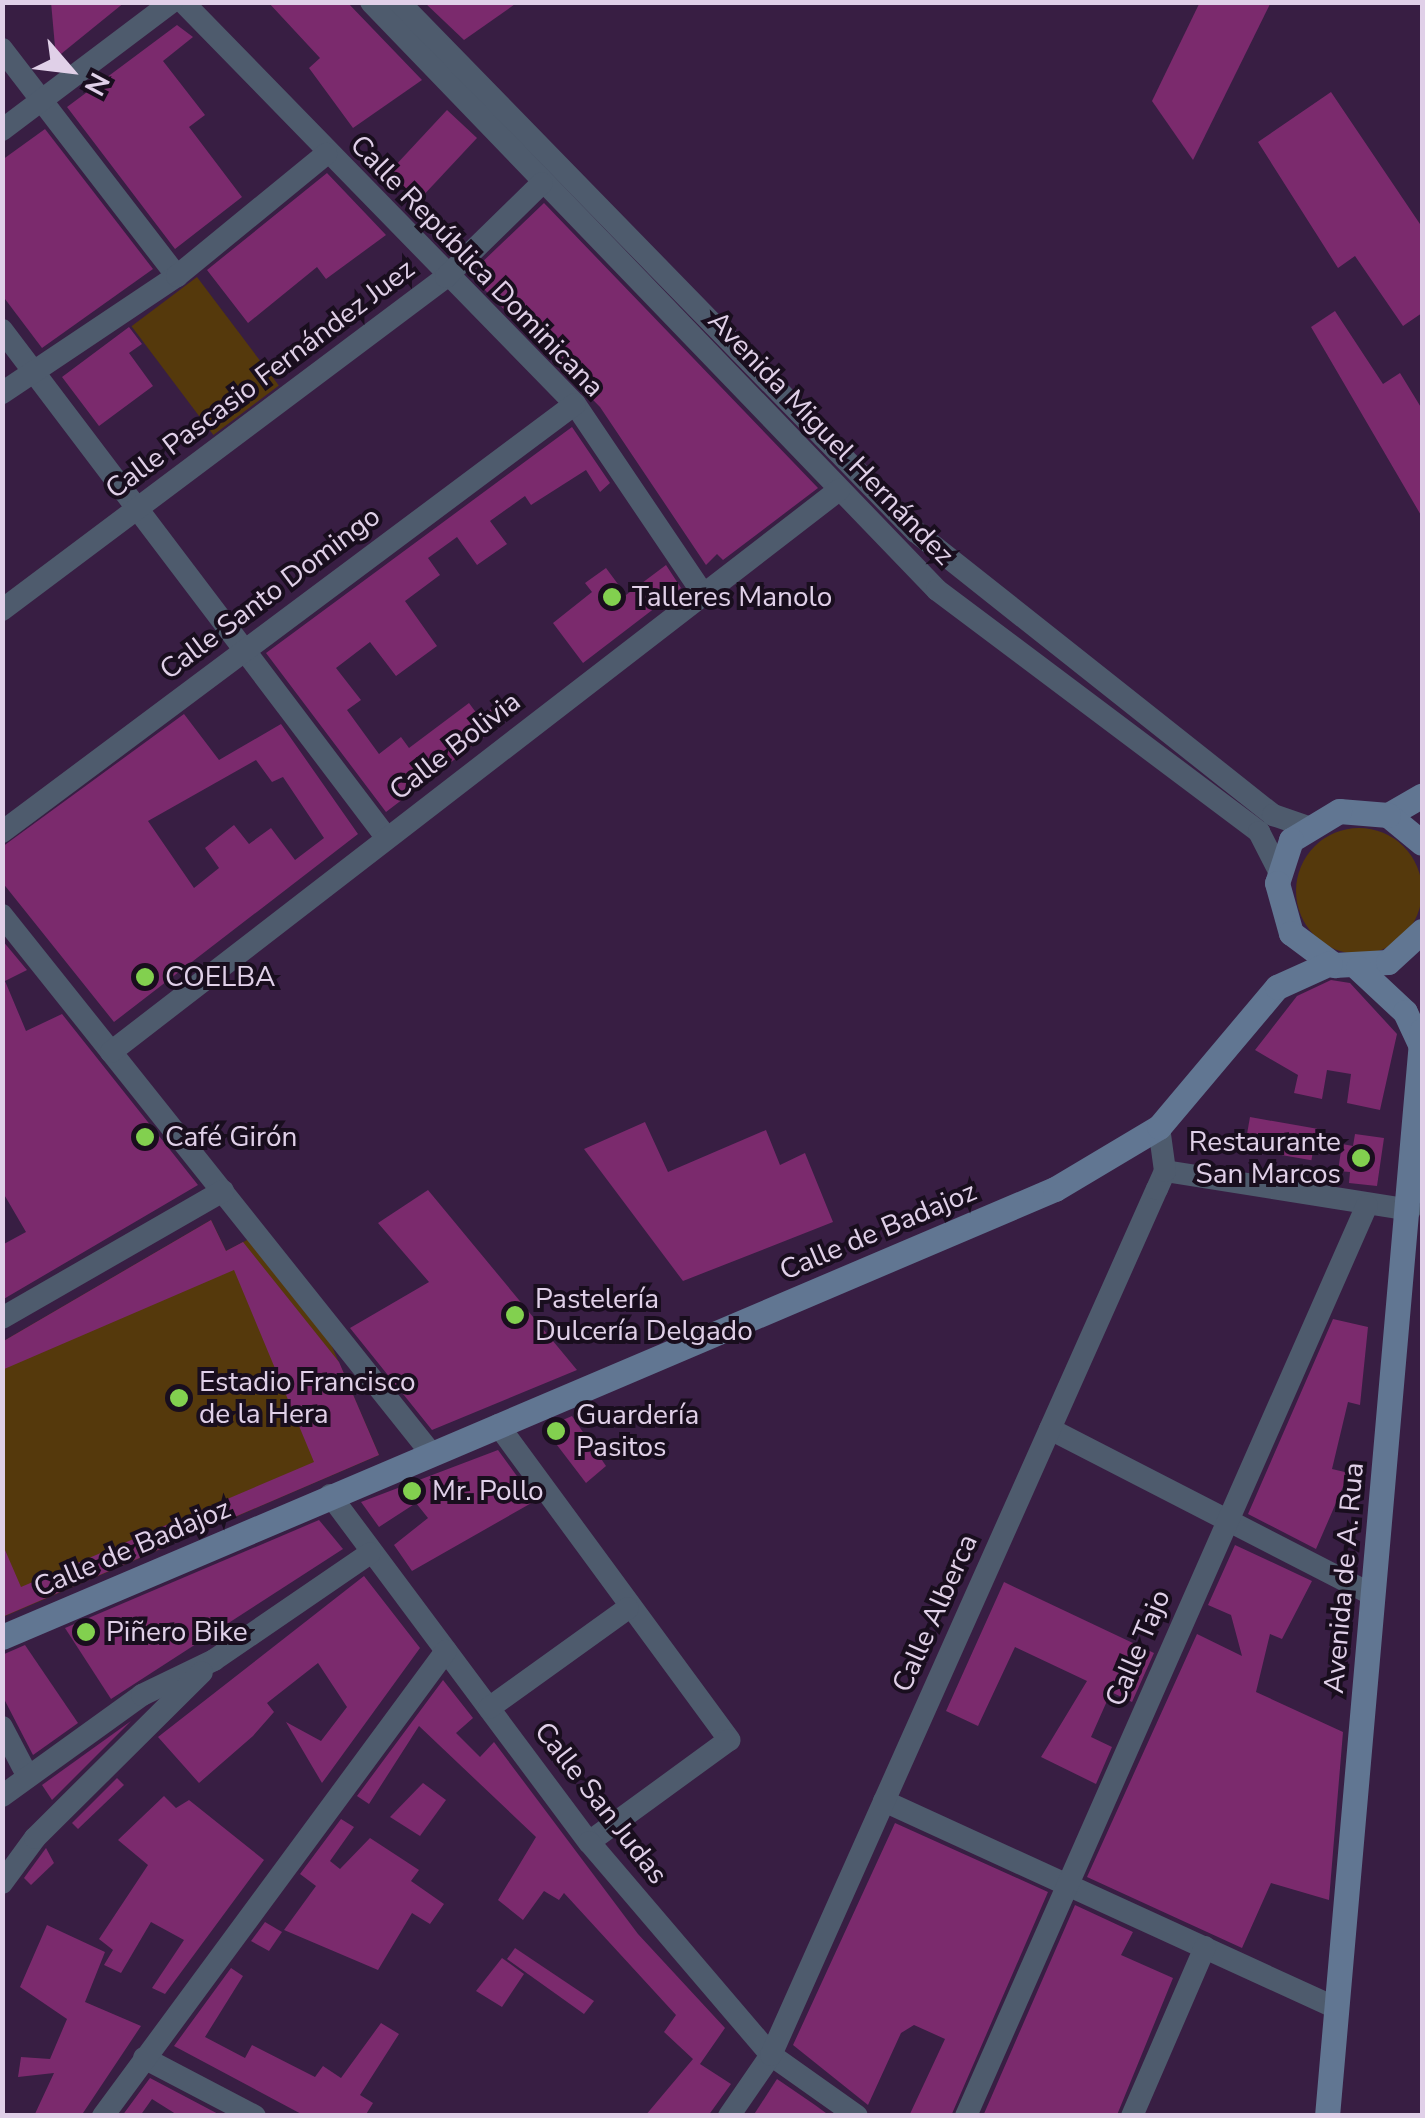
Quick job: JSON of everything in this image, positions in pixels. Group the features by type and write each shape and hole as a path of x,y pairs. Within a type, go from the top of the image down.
{"street":[{"path":"2,130 172,2"},
{"name":"Calle República Dominicana","path":"183,2 326,154 574,404 702,592"},
{"name":"Avenida Miguel Hernández","path":"370,2 937,590 1260,832 1280,873"},
{"name":"Avenida Miguel Hernández","path":"400,2 930,545 1273,815 1307,827"},
{"path":"2,48 46,96 177,276"},
{"path":"2,393 177,276 326,154"},
{"name":"Calle Pascasio Fernández Juez","path":"2,610 446,276 542,183"},
{"path":"2,330 386,837"},
{"name":"Calle Santo Domingo","path":"2,832 574,404"},
{"name":"Calle Bolivia","path":"111,1052 839,490"},
{"path":"1388,815 1422,795"},
{"path":"1422,843 1388,815 1339,811 1291,840 1280,873 1291,933 1330,963 1358,968 1388,962 1422,932"},
{"path":"2,915 430,1452"},
{"name":"Calle de Badajoz","path":"2,1637 1054,1189 1159,1128 1277,987 1291,933"},
{"name":"Calle de Badajoz","path":"1277,987 1330,963"},
{"name":"Avenida de A. Rua","path":"1327,2116 1410,1210 1422,1038 1405,1012 1358,968"},
{"path":"1159,1128 1165,1171 1410,1210"},
{"name":"Calle Alberca","path":"729,2116 771,2055 1165,1171"},
{"path":"2,1318 223,1191"},
{"name":"Calle Tajo","path":"966,2116 1366,1205"},
{"path":"498,1424 628,1608 729,1740 589,1842"},
{"path":"1050,1429 1373,1595"},
{"name":"Calle San Judas","path":"330,1495 589,1842 771,2055 857,2116"},
{"path":"2,1796 142,1696 214,1660 370,1552"},
{"path":"489,1708 628,1608"},
{"path":"103,2116 446,1651"},
{"path":"2,1883 35,1838 214,1660"},
{"path":"2,1727 28,1778"},
{"path":"884,1801 1337,2008"},
{"path":"1132,2116 1204,1948"},
{"path":"144,2058 254,2116"}],"shaded area":[{"path":"197,277 279,386 213,435 132,326"},
{"path":"1359,828 1383,833 1404,846 1417,867 1422,891 1417,915 1404,936 1383,949 1359,954 1335,949 1314,936 1301,915 1296,891 1301,867 1314,846 1335,833"},
{"name":"Estadio Francisco de la Hera","path":"211,1220 226,1251 249,1239 330,1342 379,1455 3,1617 2,1342"}],"building":[{"path":"51,2 125,2 56,58"},
{"path":"268,2 347,2 422,80 353,128 309,68 320,58"},
{"path":"424,2 518,2 464,40"},
{"path":"1200,2 1271,2 1193,160 1152,101"},
{"path":"177,25 193,37 163,61 205,115 189,127 242,197 175,249 67,107"},
{"path":"1331,92 1422,227 1422,313 1403,326 1355,256 1338,268 1258,142"},
{"path":"447,110 477,138 418,202 388,174"},
{"path":"45,129 153,269 42,348 2,295 2,160"},
{"path":"327,173 386,235 326,279 317,267 248,323 207,270"},
{"path":"544,203 818,488 723,560 717,554 706,565 600,407 478,283 486,276 477,267"},
{"path":"1335,311 1383,384 1400,373 1422,409 1422,517 1311,327"},
{"path":"129,327 142,344 129,353 153,386 99,426 62,377"},
{"path":"572,427 610,483 600,492 586,470 531,505 525,496 490,521 507,544 477,565 457,537 428,558 440,575 405,601 437,646 396,676 370,642 336,668 361,700 347,710 379,754 401,737 409,748 469,703 480,718 507,697 518,711 386,812 266,653"},
{"path":"666,565 681,588 583,663 553,623 592,592 585,583 606,568 626,595"},
{"path":"184,714 219,760 281,724 358,834 114,1022 2,882 2,847","holes":["256,760 272,782 283,777 324,838 295,860 271,828 249,844 234,825 205,848 219,868 194,888 148,821"]},
{"path":"2,940 27,970 5,981 26,1031 62,1014 198,1185 2,1300 2,1245 26,1232 2,1191"},
{"path":"1331,980 1350,983 1397,1034 1380,1110 1347,1103 1351,1074 1327,1070 1322,1099 1294,1093 1298,1075 1255,1050 1297,996"},
{"path":"1250,1117 1317,1129 1311,1160 1244,1149"},
{"path":"645,1122 668,1172 766,1130 780,1165 805,1153 833,1222 683,1281 584,1149"},
{"name":"Restaurante San Marcos","path":"1355,1134 1384,1138 1377,1186 1349,1183 1350,1172 1338,1171 1342,1144 1353,1146"},
{"path":"428,1190 577,1370 432,1430 350,1328 429,1282 378,1223"},
{"path":"211,1220 226,1251 243,1242 339,1362 379,1455 2,1617 2,1543 21,1587 314,1462 234,1270 2,1370 2,1342"},
{"path":"1333,1319 1368,1327 1360,1405 1348,1402 1332,1469 1349,1473 1316,1549 1248,1514"},
{"path":"572,1416 606,1466 586,1483 544,1428"},
{"path":"498,1450 535,1501 412,1571 394,1545 428,1518 416,1503 379,1527 361,1502"},
{"path":"319,1520 343,1549 111,1699 65,1628"},
{"path":"1235,1545 1312,1581 1282,1639 1270,1634 1256,1692 1343,1732 1329,1900 1271,1883 1242,1948 1087,1877 1197,1634 1242,1656 1231,1615 1208,1605"},
{"path":"364,1576 420,1648 322,1783 286,1722 321,1741 347,1707 318,1663 267,1703 274,1712 199,1783 158,1737"},
{"path":"1004,1582 1154,1653 1132,1702 1111,1692 1091,1737 1112,1747 1096,1784 1041,1757 1087,1681 1015,1647 978,1726 946,1711"},
{"path":"25,1645 78,1723 33,1755 2,1695 2,1655"},
{"path":"443,1680 473,1718 456,1733 480,1757 494,1742 638,1934 725,2028 700,2064 731,2084 708,2116 645,2116 693,2059 664,2032 676,2015 564,1893 559,1900 544,1891 523,1920 498,1900 536,1837 419,1726 369,1804 357,1796"},
{"path":"131,1721 52,1800 42,1785"},
{"path":"117,1778 124,1785 78,1829 72,1823"},
{"path":"423,1783 446,1800 420,1836 390,1817"},
{"path":"164,1796 176,1808 189,1800 264,1860 165,1994 152,1988 184,1940 151,1922 121,1973 104,1965 113,1950 99,1939 148,1865 118,1840"},
{"path":"341,1819 354,1827 330,1861 340,1869 370,1838 419,1870 411,1881 444,1904 430,1924 412,1913 378,1970 284,1930 316,1886 300,1874"},
{"path":"895,1823 1048,1892 951,2116 909,2116 945,2039 914,2025 901,2033 868,2105 793,2045"},
{"path":"46,1848 54,1863 31,1885 24,1878"},
{"path":"1075,1905 1133,1932 1121,1955 1173,1978 1117,2115 983,2116"},
{"path":"265,1922 282,1932 269,1951 251,1941"},
{"path":"47,1925 105,1952 85,2002 141,2026 81,2116 34,2116 54,2073 18,2077 21,2057 50,2059 67,2019 20,1987"},
{"path":"515,1948 594,2001 584,2014 507,1959"},
{"path":"502,1958 524,1974 502,2007 476,1991"},
{"path":"231,1968 243,1976 205,2037 245,2058 252,2045 315,2077 323,2066 341,2078 381,2023 399,2034 360,2095 373,2103 365,2116 305,2116 174,2046"},
{"path":"150,2078 222,2116 179,2116 152,2099 140,2116 122,2116"},
{"path":"777,2079 815,2105 830,2116 753,2116"}],"place":[{"name":"Talleres Manolo","path":"612,597"},
{"name":"COELBA","path":"145,977"},
{"name":"Café Girón","path":"145,1137"},
{"name":"Restaurante San Marcos","path":"1361,1158"},
{"name":"Pastelería Dulcería Delgado","path":"515,1315"},
{"name":"Estadio Francisco de la Hera","path":"179,1398"},
{"name":"Guardería Pasitos","path":"556,1431"},
{"name":"Mr. Pollo","path":"412,1491"},
{"name":"Piñero Bike","path":"86,1632"}]}
